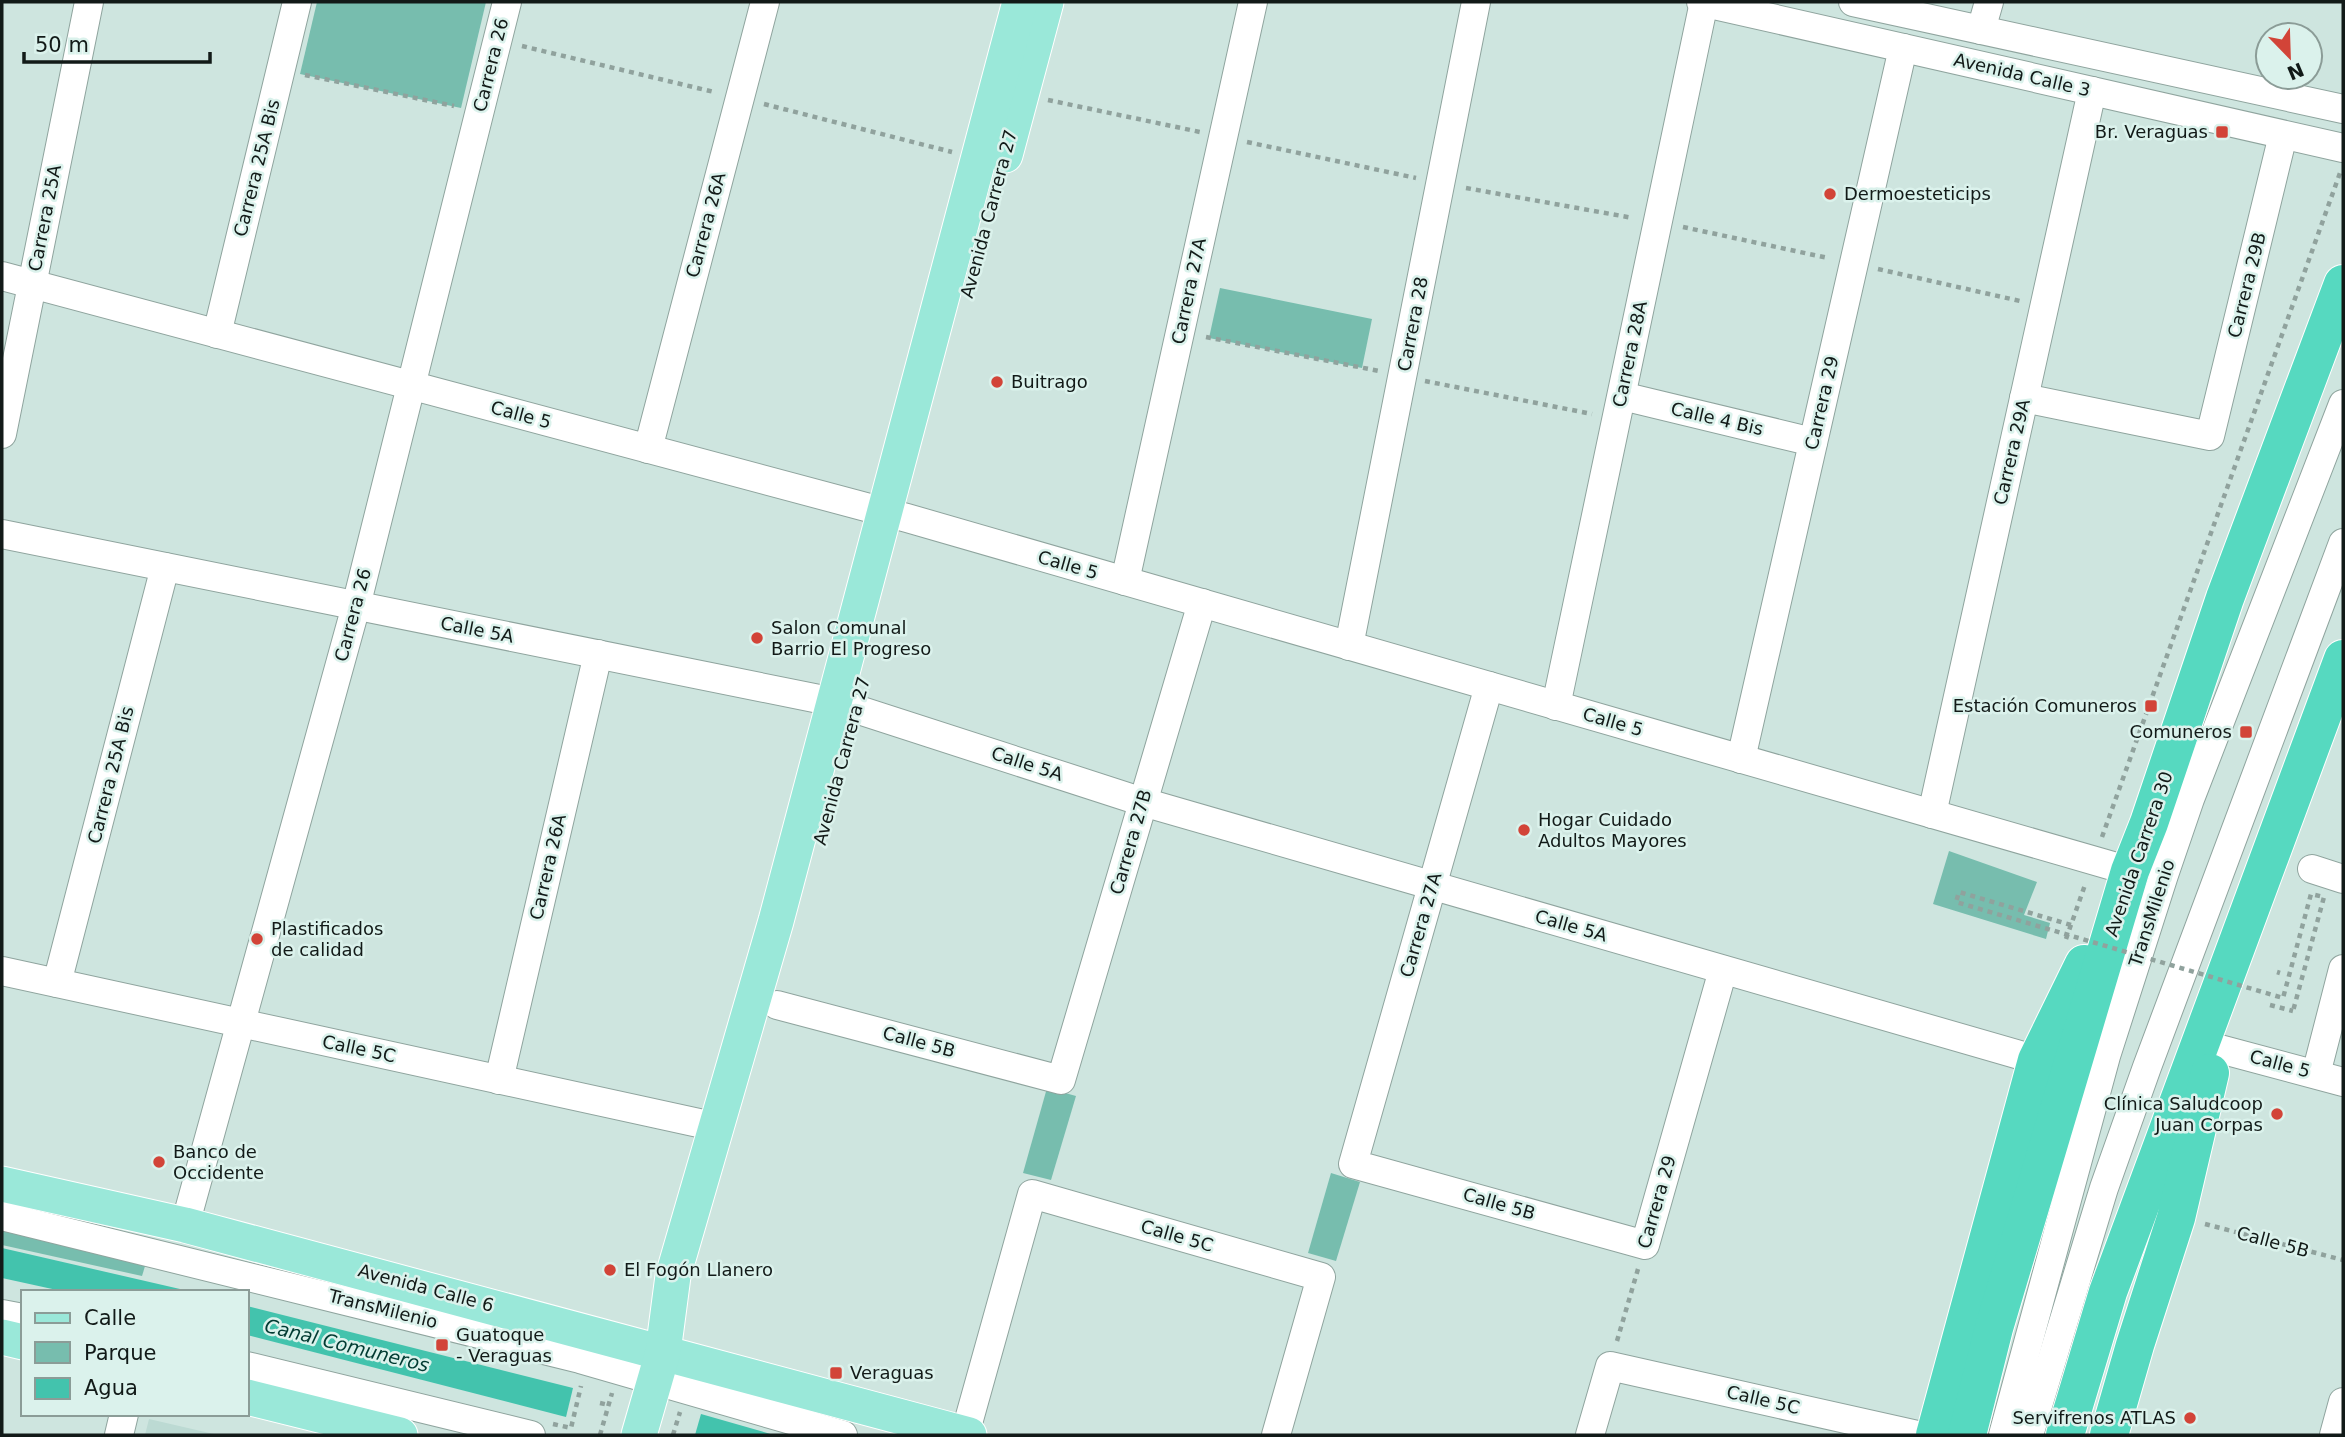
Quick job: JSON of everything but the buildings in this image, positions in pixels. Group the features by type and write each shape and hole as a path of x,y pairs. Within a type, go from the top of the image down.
{"highway":[{"name":"Avenida Carrera 30","path":"1966,1435 1994,1328 2130,871 2225,598 2343,284"},
{"path":"2065,1435 2108,1292 2343,659"},
{"path":"1935,1435 2037,1060 2130,871"},
{"path":"2109,1435 2176,1218 2250,906"}],"main road":[{"name":"Avenida Carrera 27","path":"639,1435 659,1366 695,1283 777,1004 845,705 896,515 1020,2"},
{"name":"Avenida Carrera 27","path":"896,515 1046,2"},
{"name":"Avenida Carrera 27","path":"659,1366 673,1276 776,921 845,705"},
{"name":"Avenida Calle 6","path":"2,1184 185,1224 659,1366 967,1435"},
{"path":"2,1337 21,1342"},
{"path":"248,1397 400,1435"}],"street":[{"name":"Carrera 25A","path":"2,434 89,2"},
{"name":"Carrera 25A Bis","path":"217,334 297,2"},
{"name":"Carrera 26","path":"185,1224 356,606 507,2"},
{"name":"Carrera 26A","path":"648,449 765,2"},
{"name":"Carrera 27A","path":"1125,581 1253,2"},
{"name":"Carrera 28","path":"1349,646 1476,2"},
{"name":"Avenida Calle 3","path":"1703,2 2343,148"},
{"name":"Carrera 28A","path":"1556,706 1703,2"},
{"name":"Avenida Calle 3","path":"1853,2 2343,108"},
{"path":"1981,30 1989,2"},
{"name":"Carrera 29","path":"1741,759 1903,48"},
{"name":"Carrera 29A","path":"1932,814 2092,91"},
{"name":"Carrera 29B","path":"2024,398 2210,436 2283,135"},
{"name":"Calle 5","path":"2,276 896,515 2130,871"},
{"name":"Calle 4 Bis","path":"1622,396 1813,442"},
{"name":"TransMilenio","path":"2003,1435 2106,1056 2190,799 2343,404"},
{"name":"Calle 5A","path":"2,534 845,705 1143,802 2037,1060"},
{"path":"2029,1435 2104,1188 2343,543"},
{"name":"Carrera 25A Bis","path":"57,983 164,567"},
{"name":"Carrera 27B","path":"1061,1080 1202,603"},
{"name":"Carrera 26A","path":"499,1080 598,654"},
{"name":"Carrera 27A","path":"1353,1164 1489,686"},
{"path":"2312,869 2343,879"},
{"path":"2330,1078 2343,969"},
{"name":"Carrera 29","path":"1645,1245 1723,970"},
{"name":"Calle 5C","path":"2,971 716,1127"},
{"name":"Calle 5B","path":"777,1004 1061,1080"},
{"name":"Calle 5","path":"2216,1048 2330,1078"},
{"name":"Calle 5B","path":"1353,1164 1645,1245"},
{"name":"Calle 5C","path":"967,1435 1032,1194 1321,1277 1276,1435"},
{"name":"TransMilenio","path":"2,1216 408,1315 659,1366 712,1396 843,1435"},
{"path":"2,1314 21,1318"},
{"path":"248,1366 538,1429"},
{"path":"1590,1435 1610,1366"},
{"name":"Calle 5C","path":"1610,1366 1917,1435"},
{"path":"2334,1435 2343,1402"},
{"path":"119,1435 124,1416"}],"path":[{"path":"281,69 479,112"},
{"path":"1021,94 1441,183 1658,222 2044,307"},
{"path":"2061,951 2334,188"},
{"path":"2071,925 1959,892 1956,902 2283,998 2311,894 2324,897 2293,1012 2270,1005"},
{"name":"Calle 5B","path":"2202,1223 2343,1260"},
{"name":"Carrera 29","path":"1610,1366 1645,1245"},
{"path":"538,1429 571,1428 582,1398 583,1380"},
{"path":"600,1435 616,1382"},
{"path":"673,1435 683,1401"},
{"path":"600,1402 609,1405"}],"shaded area":[{"path":"149,1419 218,1435 145,1435"}],"green space":[{"path":"317,2 486,2 461,108 300,74"},
{"path":"1220,288 1372,319 1362,368 1209,338"},
{"path":"1949,851 2037,882 2024,915 2050,923 2046,939 1933,904"},
{"path":"1047,1088 1076,1096 1051,1180 1023,1173"},
{"path":"1331,1173 1360,1182 1336,1261 1308,1253"},
{"path":"2,1228 146,1263 142,1276 2,1245"}],"water":[{"path":"2,1248 184,1290 57,1290 2,1278"},
{"name":"Canal Comuneros","path":"248,1306 573,1388 566,1417 248,1335"},
{"path":"701,1414 774,1435 695,1435"}],"place":[{"name":"Br. Veraguas","path":"2222,132"},
{"name":"Dermoesteticips","path":"1830,194"},
{"name":"Buitrago","path":"997,382"},
{"name":"Salon Comunal Barrio El Progreso","path":"757,638"},
{"name":"Estación Comuneros","path":"2151,706"},
{"name":"Comuneros","path":"2246,732"},
{"name":"Hogar Cuidado Adultos Mayores","path":"1524,830"},
{"name":"Plastificados de calidad","path":"257,939"},
{"name":"Clínica Saludcoop Juan Corpas","path":"2277,1114"},
{"name":"Banco de Occidente","path":"159,1162"},
{"name":"El Fogón Llanero","path":"610,1270"},
{"name":"Guatoque - Veraguas","path":"442,1345"},
{"name":"Veraguas","path":"836,1373"},
{"name":"Servifrenos ATLAS","path":"2190,1418"}]}
